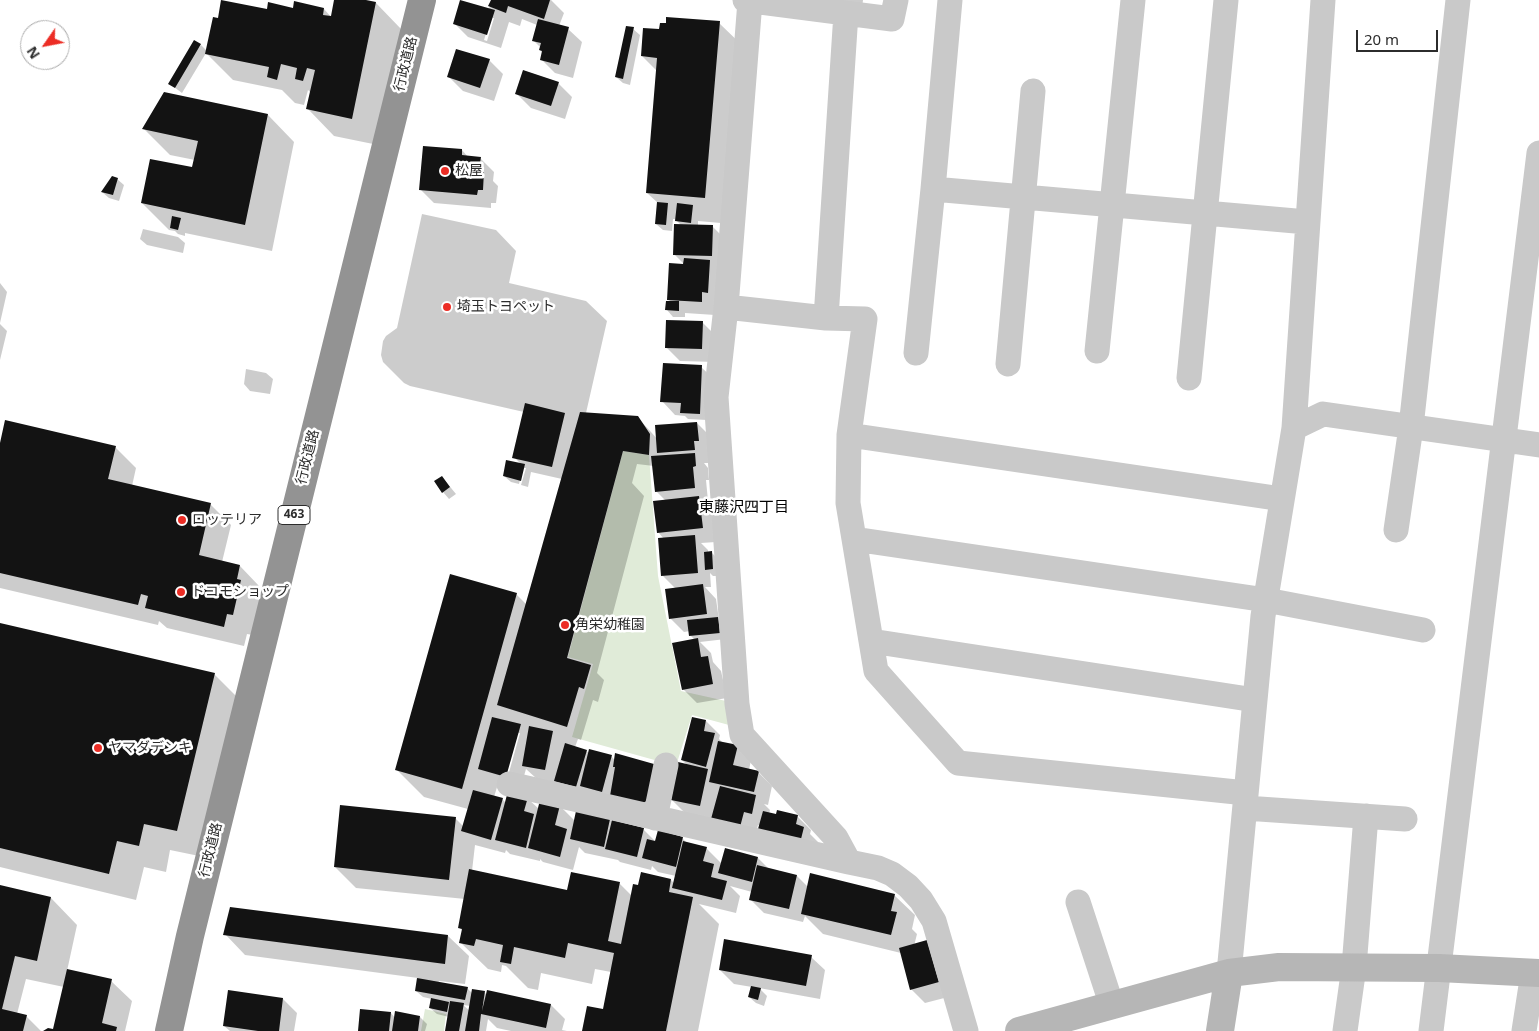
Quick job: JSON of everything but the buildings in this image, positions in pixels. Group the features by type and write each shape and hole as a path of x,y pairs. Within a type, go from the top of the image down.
{"highway":[{"name":"行政道路","path":"169,1031 190,936 422,0"}],"street":[{"path":"849,862 836,838 742,735 737,704 716,397 726,307 748,0 792,2 846,13 892,19 896,0"},
{"path":"916,353 950,0"},
{"path":"1097,351 1133,0"},
{"path":"1189,378 1226,0"},
{"path":"1220,1031 1229,973 1266,600 1294,428 1323,0"},
{"path":"1396,530 1411,427 1458,0"},
{"path":"826,318 846,13"},
{"path":"1008,364 1033,91"},
{"path":"1431,1031 1502,440 1539,153"},
{"path":"933,189 1307,222"},
{"path":"726,307 826,318 865,320 849,435 848,503 876,671 958,763 1366,816 1405,818"},
{"path":"1294,428 1323,414 1539,444"},
{"path":"849,435 1282,498"},
{"path":"854,539 1266,600 1423,630"},
{"path":"871,641 1255,700"},
{"path":"655,818 666,765"},
{"path":"509,784 878,868 892,874 908,886 921,900 934,920 966,1031"},
{"path":"1345,1031 1354,967 1366,816"},
{"path":"1078,902 1112,1006"},
{"path":"1019,1031 1229,973 1279,967 1440,968 1536,973 1524,1031"}],"green space":[{"path":"623,451 649,455 658,576 681,691 726,701 729,725 692,715 676,766 572,737 593,664 568,657"},
{"path":"425,1009 446,1014 444,1031 421,1031"}],"place":[{"name":"松屋","path":"445,171"},
{"name":"埼玉トヨペット","path":"447,307"},
{"name":"ロッテリア","path":"182,520"},
{"name":"ドコモショップ","path":"181,592"},
{"name":"角栄幼稚園","path":"565,625"},
{"name":"ヤマダデンキ","path":"98,748"}],"district":[{"name":"東藤沢四丁目","path":"744,508"}]}
